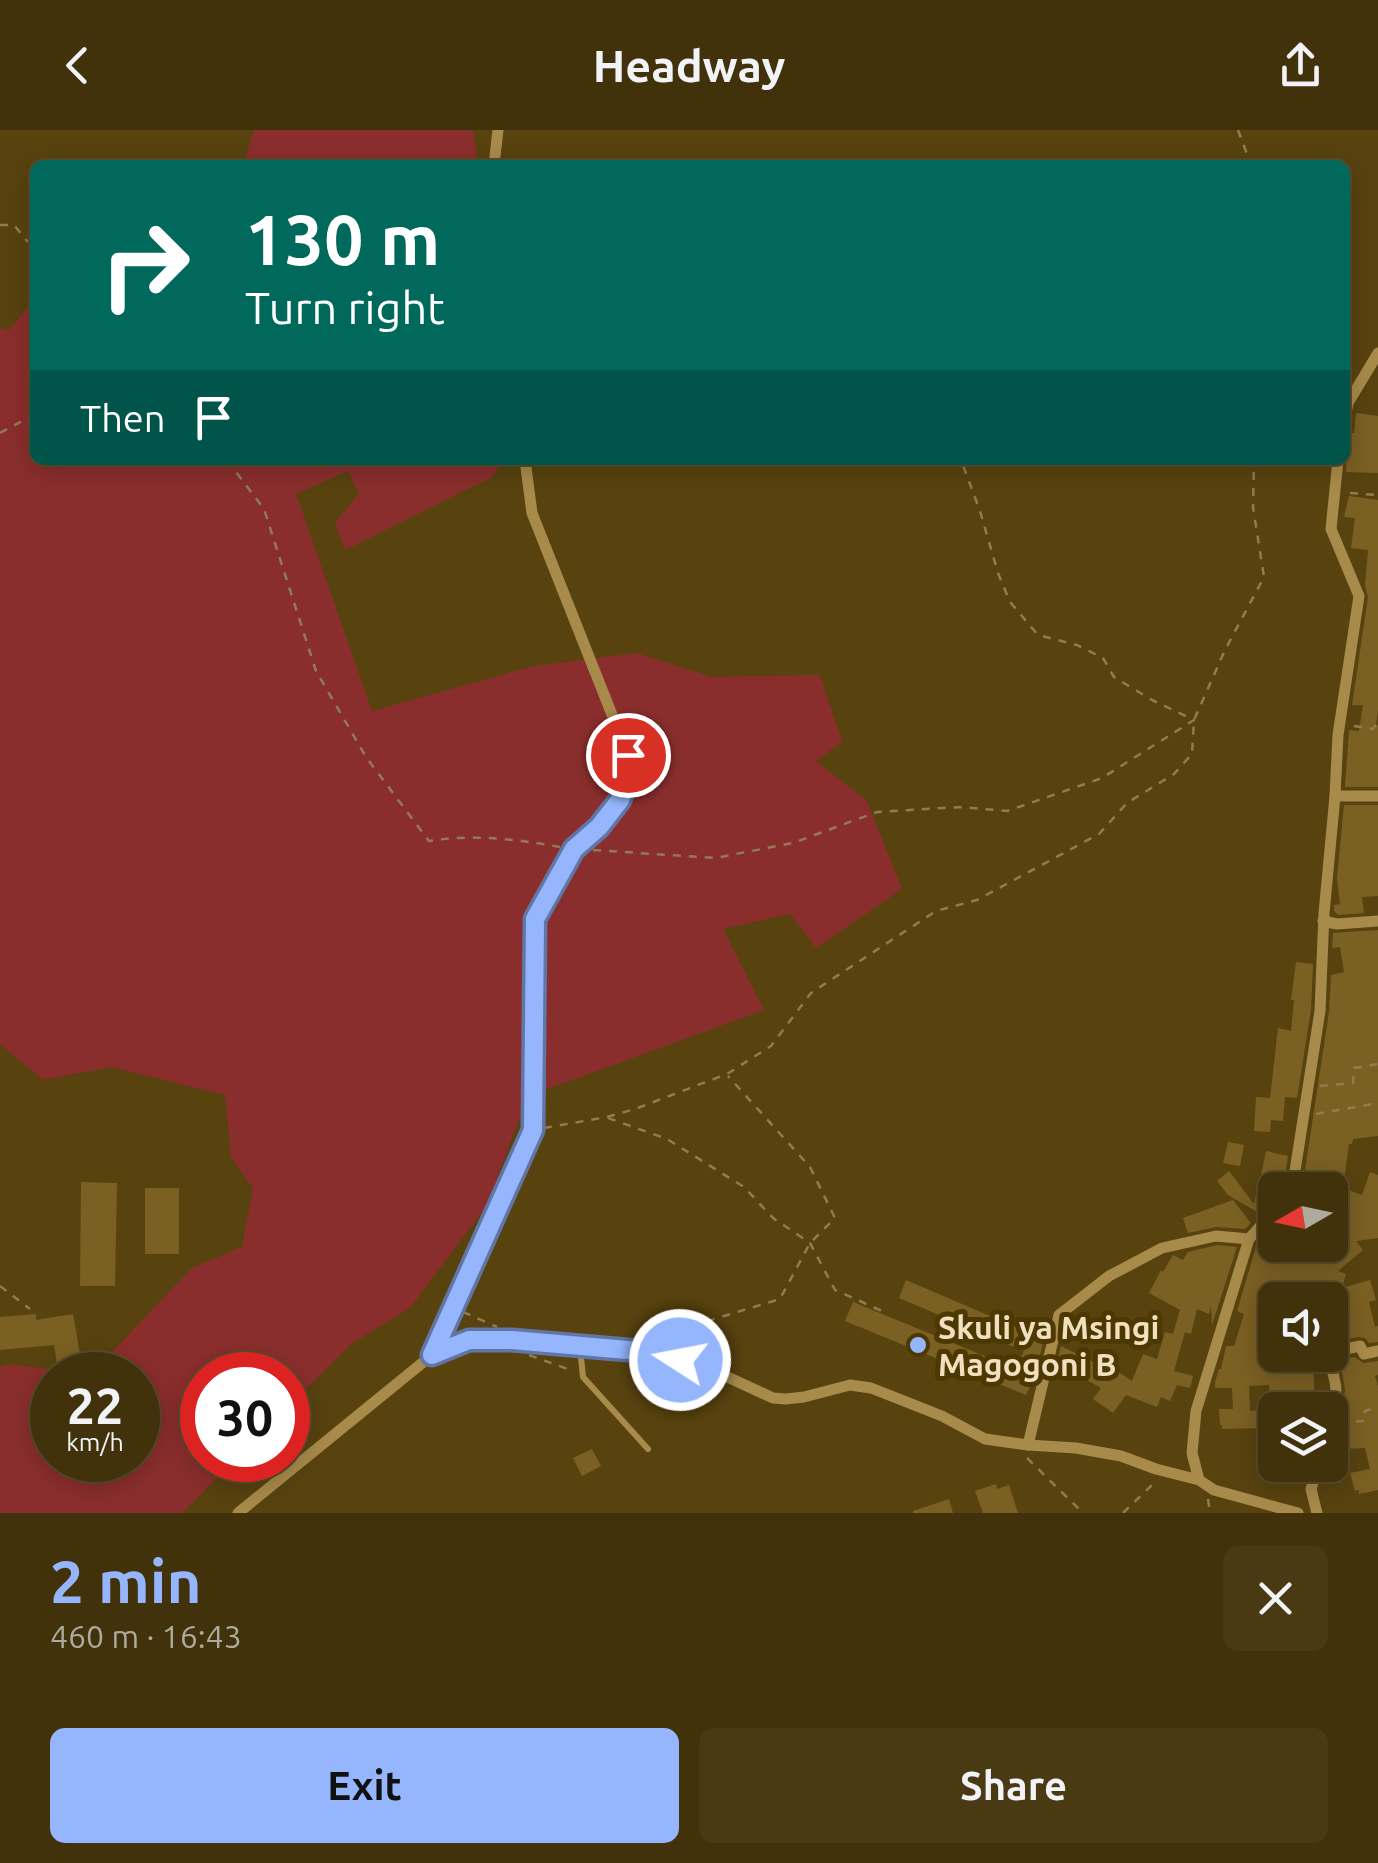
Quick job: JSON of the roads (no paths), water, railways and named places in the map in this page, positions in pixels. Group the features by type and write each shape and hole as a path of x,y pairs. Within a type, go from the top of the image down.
{"street":[{"path":"495,160 498,130"},
{"path":"1350,400 1378,353"},
{"path":"432,1355 533,1130 535,919 574,849 599,827 620,800 627,781 628,755 532,513 527,465"},
{"path":"1295,1172 1320,1011 1340,723 1359,596 1330,529 1337,465"},
{"path":"1335,796 1378,796"},
{"path":"1324,921 1378,921"},
{"path":"1200,1480 1192,1453 1196,1410 1249,1239 1258,1229"},
{"path":"1025,1449 1059,1316 1069,1305 1109,1276 1162,1248 1216,1236 1249,1239"},
{"path":"238,1513 432,1355 469,1340 651,1352 708,1368 773,1398 786,1400 850,1385 870,1388 942,1416 985,1439 1025,1449 1076,1448 1121,1456 1156,1470 1200,1480 1214,1490 1298,1513"},
{"path":"1348,1349 1360,1346 1364,1354 1378,1351"},
{"path":"1313,1482 1311,1489 1317,1513"}],"lane":[{"path":"580,1347 583,1376 648,1449"}],"place":[{"name":"Skuli ya Msingi Magogoni B","path":"918,1345"}]}
